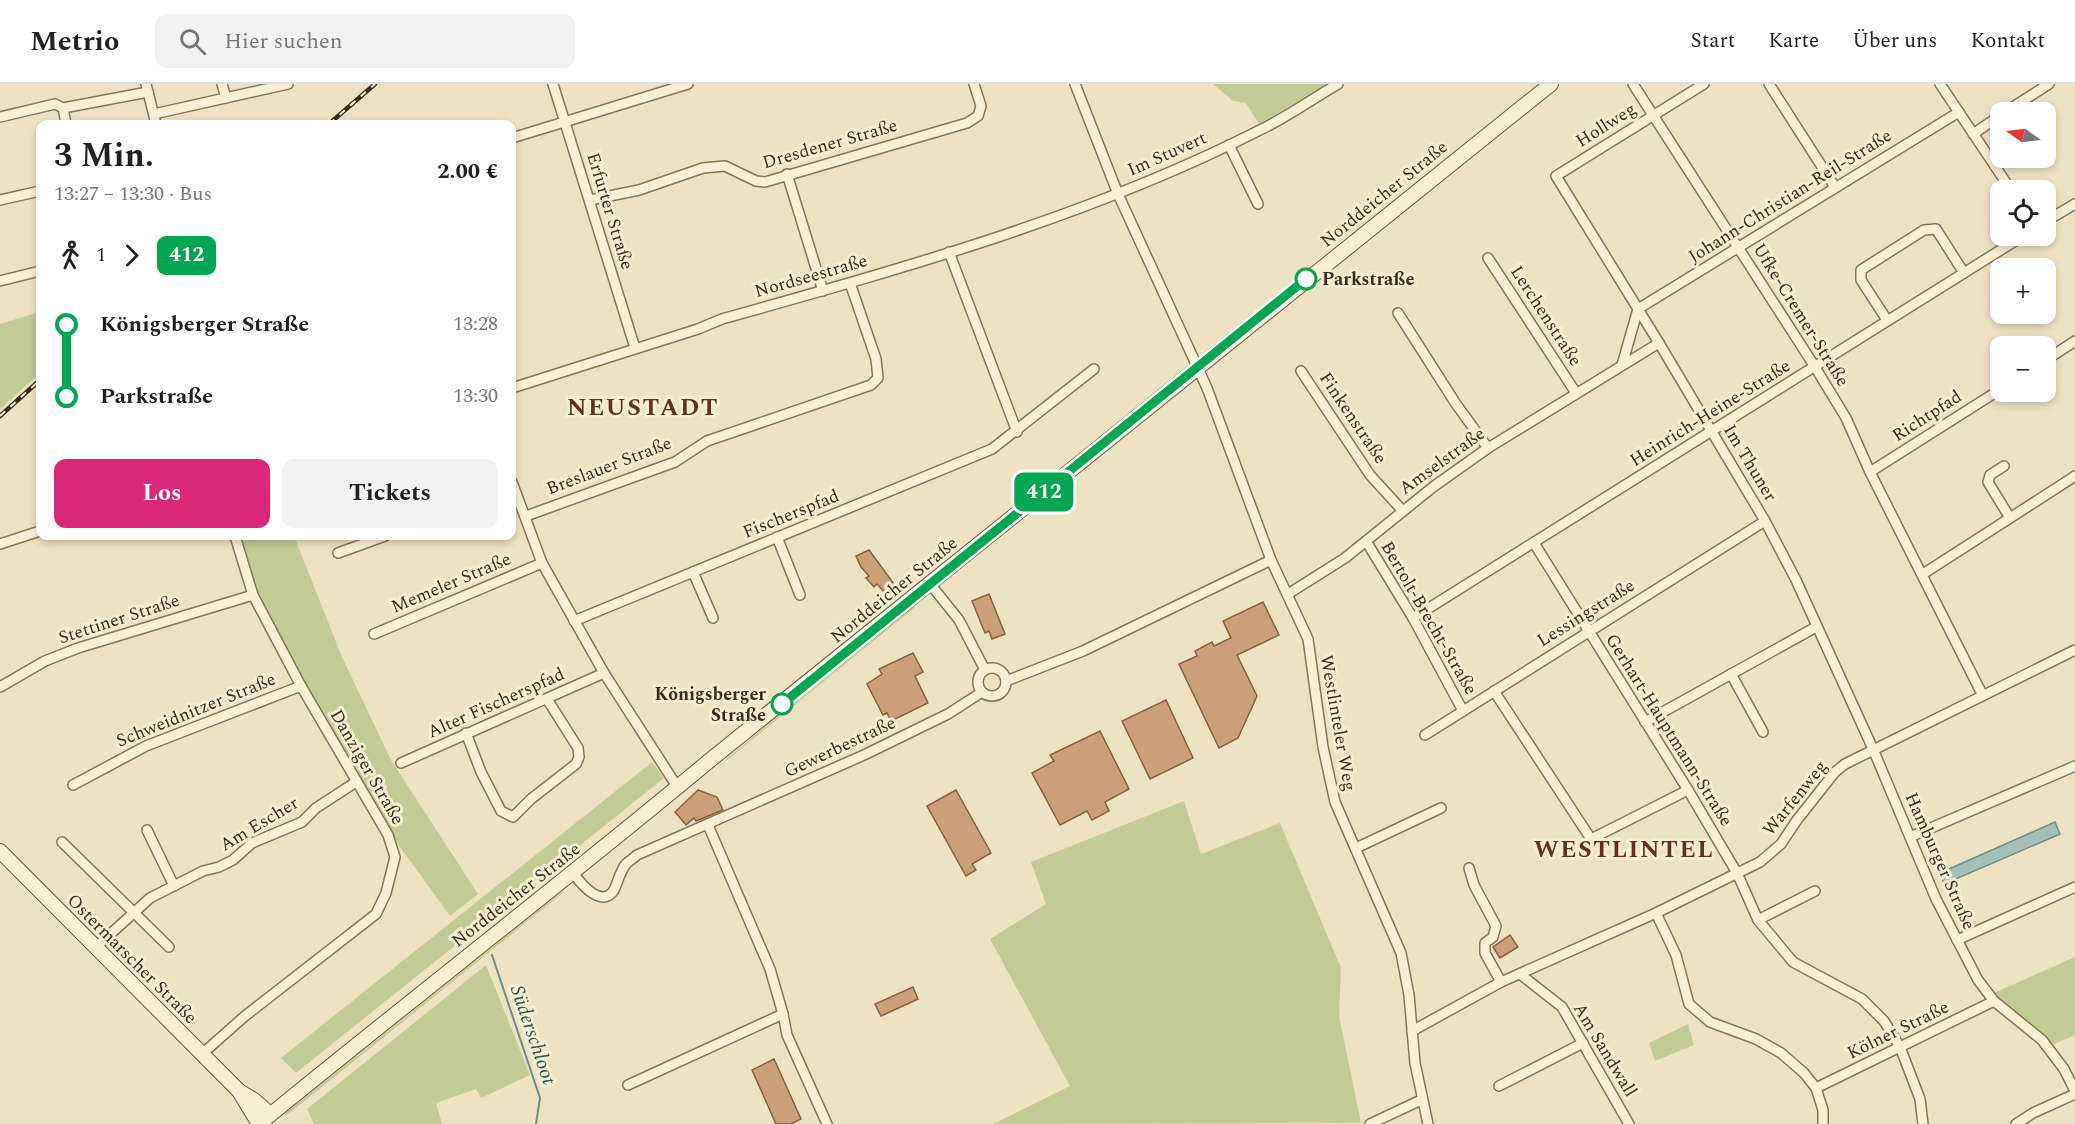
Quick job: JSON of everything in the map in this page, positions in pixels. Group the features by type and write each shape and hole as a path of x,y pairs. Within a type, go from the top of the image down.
{"main road":[{"name":"Norddeicher Straße","path":"259,1124 574,873 1551,84"},
{"name":"Ostermarscher Straße","path":"0,851 239,1091 259,1124"},
{"name":"Ostermarscher Straße","path":"239,1091 270,1114"}],"street":[{"path":"222,84 226,98"},
{"path":"154,114 288,84"},
{"name":"Erfurter Straße","path":"553,84 591,200 635,348"},
{"path":"516,137 688,84"},
{"name":"Dresdener Straße","path":"591,200 639,190 703,168 725,165 756,181 765,182 967,123 978,116 981,106 974,84"},
{"path":"1076,84 1118,194 1198,368"},
{"name":"Im Stuvert","path":"1118,194 1262,129 1338,84"},
{"name":"Ufke-Cremer-Straße","path":"1634,84 1846,418 1870,472 1982,694"},
{"name":"Hollweg","path":"1556,176 1704,84"},
{"path":"1769,84 1835,187"},
{"path":"1940,84 2004,180"},
{"path":"2021,102 2049,84"},
{"path":"0,117 55,104 63,108 147,88 155,120"},
{"path":"63,108 65,120"},
{"name":"Johann-Christian-Reil-Straße","path":"1638,309 1959,112"},
{"path":"1973,134 1990,122"},
{"name":"Im Stuvert","path":"1229,145 1258,204"},
{"path":"786,174 823,291"},
{"name":"Im Thuner","path":"1556,176 1765,521 1796,580 1873,749"},
{"path":"0,200 36,192"},
{"name":"Nordseestraße","path":"516,387 788,299 823,291 949,252 1118,194"},
{"path":"2056,216 2075,204"},
{"path":"1887,320 1861,280 1861,270 1924,230 1936,229 1964,273"},
{"name":"Heinrich-Heine-Straße","path":"1413,618 2007,246"},
{"path":"949,252 1017,432"},
{"name":"Lerchenstraße","path":"1488,258 1576,393"},
{"path":"0,280 36,272"},
{"name":"Breslauer Straße","path":"526,516 675,462 707,441 871,385 878,378 876,359 850,282"},
{"path":"1622,365 1638,309"},
{"path":"1398,313 1456,404 1488,448"},
{"path":"2056,353 2075,341"},
{"name":"Amselstraße","path":"1288,594 1345,558 1402,510 1488,448 1659,343"},
{"name":"Westlinteler Weg","path":"1198,368 1271,560 1308,639 1330,783 1335,802 1401,953 1409,995 1421,1100 1428,1124"},
{"name":"Fischerspfad","path":"574,621 992,449 1017,432 1094,369"},
{"name":"Finkenstraße","path":"1301,371 1370,475 1402,510"},
{"name":"Richtpfad","path":"1870,472 1990,395"},
{"path":"2004,466 1990,475 1988,482 2010,518"},
{"path":"1923,574 2075,476"},
{"path":"516,495 542,563 574,621 604,673 678,788"},
{"name":"Lessingstraße","path":"1425,735 1765,521"},
{"path":"0,543 36,532"},
{"path":"777,537 800,595"},
{"name":"Danziger Straße","path":"202,1054 267,998 370,920 383,904 394,857 388,835 301,686 253,595 236,540"},
{"path":"338,553 374,540"},
{"name":"Bertolt-Brecht-Straße","path":"1366,541 1413,618 1463,711"},
{"name":"Gerhart-Hauptmann-Straße","path":"1534,543 1688,790 1737,873 1758,920 1792,962 1862,999 1884,1021 1900,1047 1920,1100 1923,1124"},
{"name":"Gewerbestraße","path":"574,873 589,891 596,896 605,897 611,894 627,864 637,855 708,825 934,721 982,692 989,696 998,695 1005,688 1006,681 1068,658 1271,560"},
{"name":"Memeler Straße","path":"374,634 542,563"},
{"path":"693,572 712,618"},
{"path":"931,585 959,620 985,670"},
{"name":"Stettiner Straße","path":"0,687 45,662 78,648 253,595"},
{"path":"1645,722 1816,627"},
{"name":"Warfenweg","path":"1412,1032 1501,982 1656,913 1760,862 1781,844 1835,772 1845,764 1982,694 2075,650"},
{"path":"982,692 978,680 985,670 991,668 999,670 1006,681"},
{"name":"Alter Fischerspfad","path":"401,763 604,673"},
{"path":"1731,674 1763,732"},
{"name":"Schweidnitzer Straße","path":"74,784 146,746 301,686"},
{"path":"1494,691 1591,838 1688,790"},
{"path":"466,733 481,772 501,811 513,817 531,799 576,764 579,757 578,748 547,699"},
{"name":"Hamburger Straße","path":"1873,749 1935,899 1978,980 1994,1001 2042,1040 2064,1069 2075,1093"},
{"path":"1910,837 2075,766"},
{"name":"Am Escher","path":"95,948 150,898 203,871 233,860 252,843 302,822 316,808 356,782"},
{"path":"1356,848 1441,808"},
{"path":"708,825 770,969 787,1035 827,1124"},
{"path":"147,830 174,886"},
{"path":"62,842 169,947"},
{"path":"1469,868 1474,885 1496,926 1493,936 1485,943 1485,953 1501,982"},
{"path":"1957,940 2075,887"},
{"path":"1758,920 1815,891"},
{"path":"1656,913 1676,955 1689,1004 1710,1022 1756,1039 1781,1053 1804,1073 1816,1089 1823,1110 1823,1124"},
{"name":"Am Sandwall","path":"1520,974 1562,1007 1627,1123"},
{"name":"Kölner Straße","path":"1816,1089 1994,1001"},
{"path":"628,1086 783,1014"},
{"path":"1499,1086 1583,1043"},
{"path":"2016,1124 2033,1113 2075,1093"},
{"path":"1370,1124 1421,1100"}],"green space":[{"path":"1213,84 1328,84 1259,124 1246,103 1233,101"},
{"path":"36,313 36,377 0,409 0,324"},
{"path":"242,540 296,540 342,657 391,760 478,894 450,916 398,844 305,684 258,593"},
{"path":"913,606 915,607 726,761 834,671 837,666"},
{"path":"652,762 664,778 296,1073 281,1058"},
{"path":"1184,801 1201,854 1280,823 1341,968 1339,1016 1361,1123 993,1124 1070,1086 990,939 1046,904 1031,862"},
{"path":"561,892 564,892 292,1111 284,1114"},
{"path":"2075,957 2075,1035 2047,1047 2002,1009 1994,993"},
{"path":"486,965 530,1075 481,1098 476,1089 436,1103 442,1124 314,1124 307,1109"},
{"path":"1688,1024 1694,1045 1655,1061 1649,1043"}],"water":[{"path":"2055,822 2060,834 1944,884 1940,873"}],"building":[{"path":"869,550 894,584 884,592 877,584 874,587 866,578 869,576 861,567 856,556"},
{"path":"989,594 1005,634 992,639 989,631 985,633 972,601"},
{"path":"1263,602 1279,635 1237,655 1257,696 1238,738 1219,748 1179,664 1197,656 1195,651 1212,642 1214,646 1231,638 1223,621"},
{"path":"913,653 923,672 915,676 928,703 891,721 887,713 883,715 867,684 882,674 879,669"},
{"path":"1166,700 1193,758 1150,779 1122,721"},
{"path":"1100,731 1129,789 1105,802 1109,811 1092,820 1087,811 1060,825 1032,773 1054,761 1050,755"},
{"path":"698,790 717,797 723,810 696,821 694,818 686,825 675,812"},
{"path":"956,790 991,853 972,864 976,870 966,876 927,806"},
{"path":"1510,935 1518,947 1500,958 1493,947"},
{"path":"913,987 918,999 881,1016 875,1004"},
{"path":"774,1059 801,1119 791,1124 776,1124 752,1070"}],"waterway":[{"name":"Süderschloot","path":"492,955 540,1098 536,1124"}],"railway":[{"path":"334,120 375,84"},
{"path":"0,416 36,384"}],"bus line":[{"name":"412","path":"782,704 1306,279"}],"place":[{"name":"Parkstraße","path":"1306,279"},
{"name":"Königsberger Straße","path":"782,704"}],"district":[{"name":"NEUSTADT","path":"643,408"},
{"name":"WESTLINTEL","path":"1624,850"}]}
